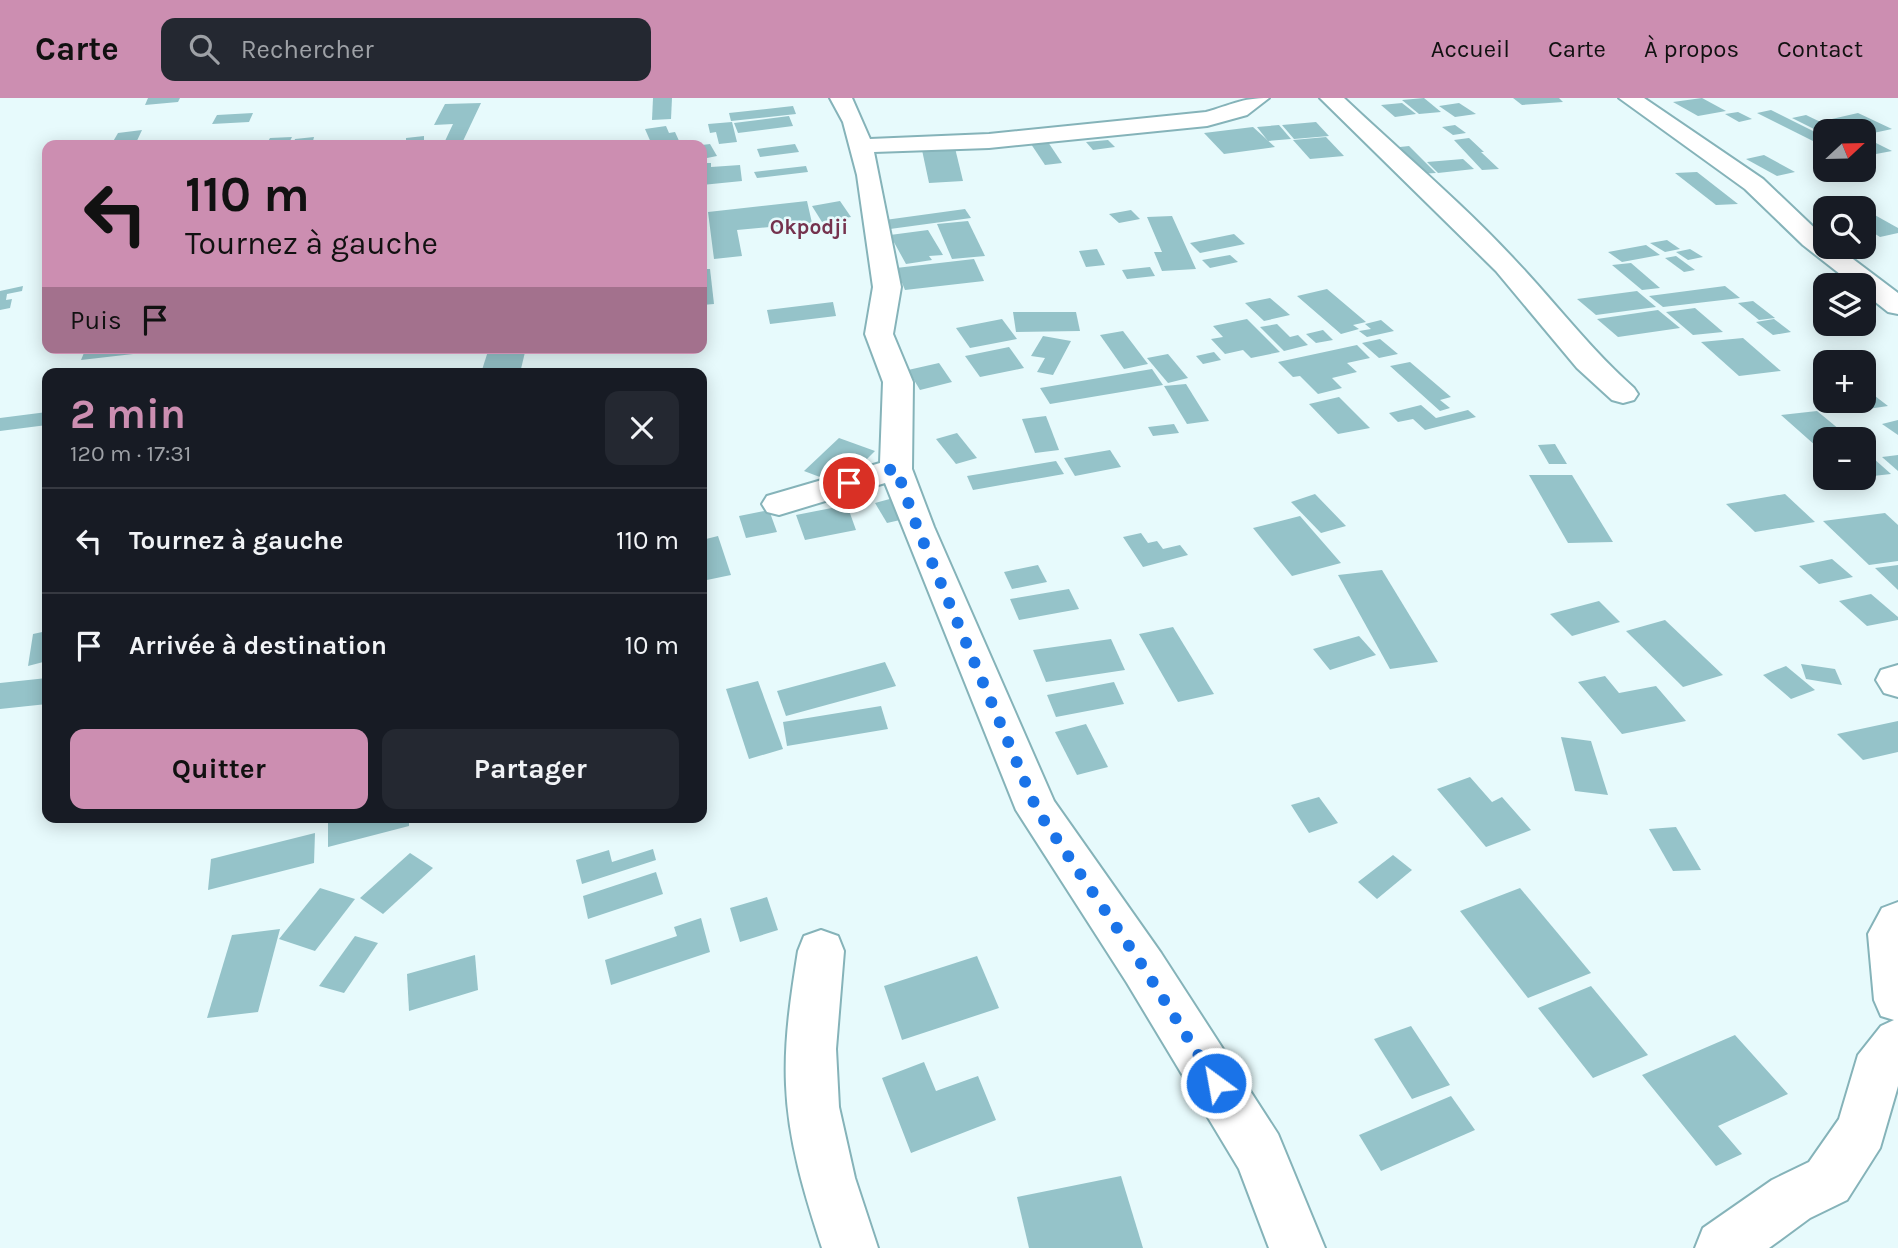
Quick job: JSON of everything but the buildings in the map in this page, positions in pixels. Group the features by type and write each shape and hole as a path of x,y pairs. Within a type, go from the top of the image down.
{"street":[{"path":"841,98 861,146 869,175 887,287 879,334 898,382 896,468 917,527 1037,810 1144,968 1259,1153 1297,1248"},
{"path":"861,146 1023,138 1207,119 1239,110 1258,98"},
{"path":"1331,98 1505,265 1587,362 1623,394"},
{"path":"1630,98 1754,184 1812,240 1898,306"},
{"path":"779,504 896,468"},
{"path":"1898,922 1891,934 1898,1000"},
{"path":"821,951 813,1024 813,1105 832,1200 850,1248"},
{"path":"1723,1248 1791,1199 1828,1181 1862,1130 1876,1072 1898,1042"}],"district":[{"name":"Okpodji","path":"809,227"}],"route":[{"path":"849,483 896,468 917,527 1037,810 1144,968 1216,1083"}]}
